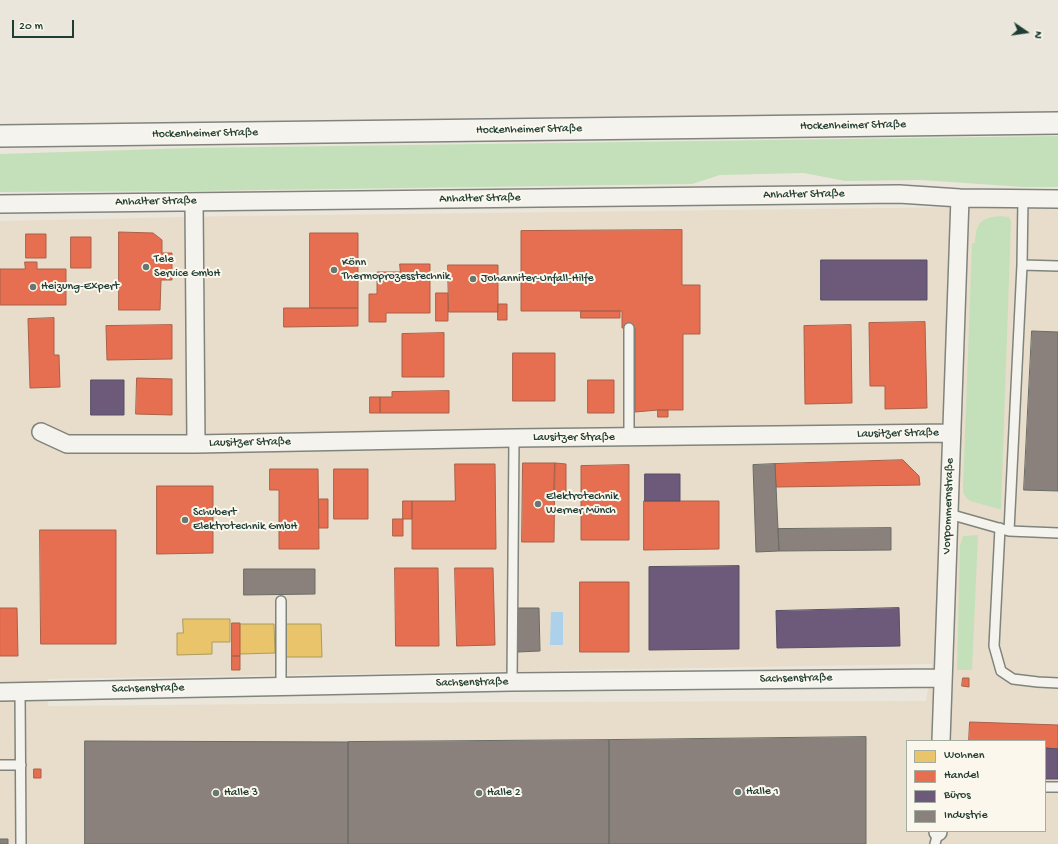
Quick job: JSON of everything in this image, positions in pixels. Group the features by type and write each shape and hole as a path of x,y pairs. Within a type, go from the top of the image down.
{"street":[{"name":"Hockenheimer Straße","path":"0,136 1058,123"},
{"name":"Anhalter Straße","path":"0,204 899,194 960,198"},
{"path":"960,198 1058,199"},
{"name":"Vorpommernstraße","path":"941,740 960,198"},
{"name":"Lausitzer Straße","path":"194,202 196,444"},
{"name":"Lausitzer Straße","path":"41,432 67,444 196,444 514,438 952,434"},
{"name":"Sachsenstraße","path":"0,692 512,682 943,678"}],"lane":[{"path":"1009,531 1022,265 1023,198"},
{"path":"1022,265 1058,266"},
{"path":"629,328 629,438"},
{"path":"512,682 514,438"},
{"path":"949,514 1009,531 1058,533"},
{"path":"1000,528 994,646 1001,671 1013,679 1058,683"},
{"path":"280,686 281,601"},
{"path":"20,691 21,844"},
{"path":"0,765 20,765"},
{"path":"1046,787 1058,788"}],"shaded area":[{"path":"1058,207 1058,844 0,844 0,221 234,216","holes":["932,664 926,701 495,702 48,706 48,679"]}],"green space":[{"path":"1058,136 1058,187 1023,187 921,180 845,181 804,173 720,175 692,184 193,191 0,192 0,154 190,148"},
{"path":"1000,216 1009,217 1011,221 1001,509 999,509 970,501 963,492 963,488 972,243 975,243 978,226 980,223 988,218"},
{"path":"978,535 972,670 957,670 960,545 963,536"}],"water":[{"path":"551,612 563,612 563,645 550,645"}],"building: Wohnen":[{"path":"183,619 230,619 230,642 212,642 212,654 177,655 177,633 183,633"},
{"path":"240,624 274,624 275,653 240,654"},
{"path":"284,624 321,624 322,657 284,657"}],"building: Handel":[{"path":"682,230 682,285 700,285 700,334 683,334 683,410 635,412 635,328 622,328 622,311 521,311 521,231"},
{"name":"Tele Service GmbH","path":"119,232 153,233 162,240 162,253 172,253 172,280 161,280 160,310 119,310"},
{"name":"Könn Thermoprozesstechnik","path":"310,233 358,233 358,308 310,308"},
{"path":"26,234 46,234 46,258 26,258"},
{"path":"71,237 91,237 91,268 71,268"},
{"name":"Heizung-Expert","path":"25,262 37,262 37,269 66,269 66,305 0,305 0,269 25,269"},
{"path":"400,264 430,264 430,313 386,313 386,322 369,322 369,294 377,294 377,272 400,272"},
{"name":"Johanniter-Unfall-Hilfe","path":"448,265 498,265 498,312 449,312"},
{"path":"436,293 448,293 448,321 436,321"},
{"path":"498,304 507,304 507,320 498,320"},
{"path":"284,308 358,308 358,326 284,327"},
{"path":"581,311 620,311 620,318 581,318"},
{"path":"54,318 54,355 59,355 60,387 30,388 28,319"},
{"path":"925,322 927,408 885,409 885,386 870,386 869,323"},
{"path":"172,325 172,359 107,360 106,326"},
{"path":"851,325 852,403 805,404 804,326"},
{"path":"444,333 444,377 402,377 402,334"},
{"path":"513,353 555,353 555,401 513,401"},
{"path":"137,378 172,379 172,415 136,414"},
{"path":"588,380 614,380 614,413 588,413"},
{"path":"449,391 449,413 380,413 380,397 392,397 392,392"},
{"path":"370,397 380,397 380,413 370,413"},
{"path":"658,410 668,410 668,417 658,417"},
{"path":"903,460 919,476 920,485 776,487 775,464"},
{"name":"Elektrotechnik Werner Münch","path":"523,463 555,463 554,542 522,542"},
{"path":"555,463 566,464 566,492 554,492"},
{"path":"455,464 495,464 496,549 412,549 412,501 455,501"},
{"path":"629,465 629,540 581,540 581,466"},
{"path":"270,469 318,469 319,549 279,549 279,490 270,490"},
{"path":"334,469 368,469 368,519 334,519"},
{"name":"Schubert Elektrotechnik GmbH","path":"157,486 213,486 213,553 157,554"},
{"path":"319,499 328,499 328,528 319,528"},
{"path":"403,501 412,501 412,519 403,519"},
{"path":"644,501 719,501 719,549 644,550"},
{"path":"393,519 403,519 403,536 393,536"},
{"path":"40,530 116,530 116,644 41,644"},
{"path":"395,568 438,568 439,646 396,646"},
{"path":"455,568 493,568 495,645 457,646"},
{"path":"580,582 629,582 629,652 580,652"},
{"path":"0,608 17,608 18,656 0,656"},
{"path":"232,623 240,623 240,656 232,656"},
{"path":"232,656 240,656 240,670 232,670"},
{"path":"963,678 969,678 969,687 962,686"},
{"path":"970,722 1058,725 1058,749 1046,748 1046,740 969,740"},
{"path":"34,769 41,769 41,778 34,778"}],"building: Büros":[{"path":"821,260 927,260 927,300 821,300"},
{"path":"91,380 124,380 124,415 91,415"},
{"path":"645,474 680,474 680,501 645,501"},
{"path":"739,566 739,649 649,650 649,567"},
{"path":"899,608 900,646 777,648 776,611"},
{"path":"1046,748 1058,749 1058,779 1046,779"}],"building: Industrie":[{"path":"1032,331 1058,332 1058,491 1024,490"},
{"path":"775,464 779,551 756,552 753,465"},
{"path":"891,528 891,550 779,551 778,529"},
{"path":"244,569 315,569 315,594 244,595"},
{"path":"517,608 539,608 540,651 518,652"},
{"name":"Halle 1","path":"866,737 866,844 609,844 609,740"},
{"name":"Halle 2","path":"609,740 609,844 348,844 348,742"},
{"name":"Halle 3","path":"85,741 348,742 348,844 85,844"},
{"path":"0,839 8,839 8,844 0,844"}],"place":[{"name":"Tele Service GmbH","path":"146,267"},
{"name":"Könn Thermoprozesstechnik","path":"334,270"},
{"name":"Johanniter-Unfall-Hilfe","path":"473,279"},
{"name":"Heizung-Expert","path":"33,287"},
{"name":"Elektrotechnik Werner Münch","path":"538,504"},
{"name":"Schubert Elektrotechnik GmbH","path":"185,520"},
{"name":"Halle 1","path":"738,792"},
{"name":"Halle 3","path":"216,793"},
{"name":"Halle 2","path":"479,793"}]}
